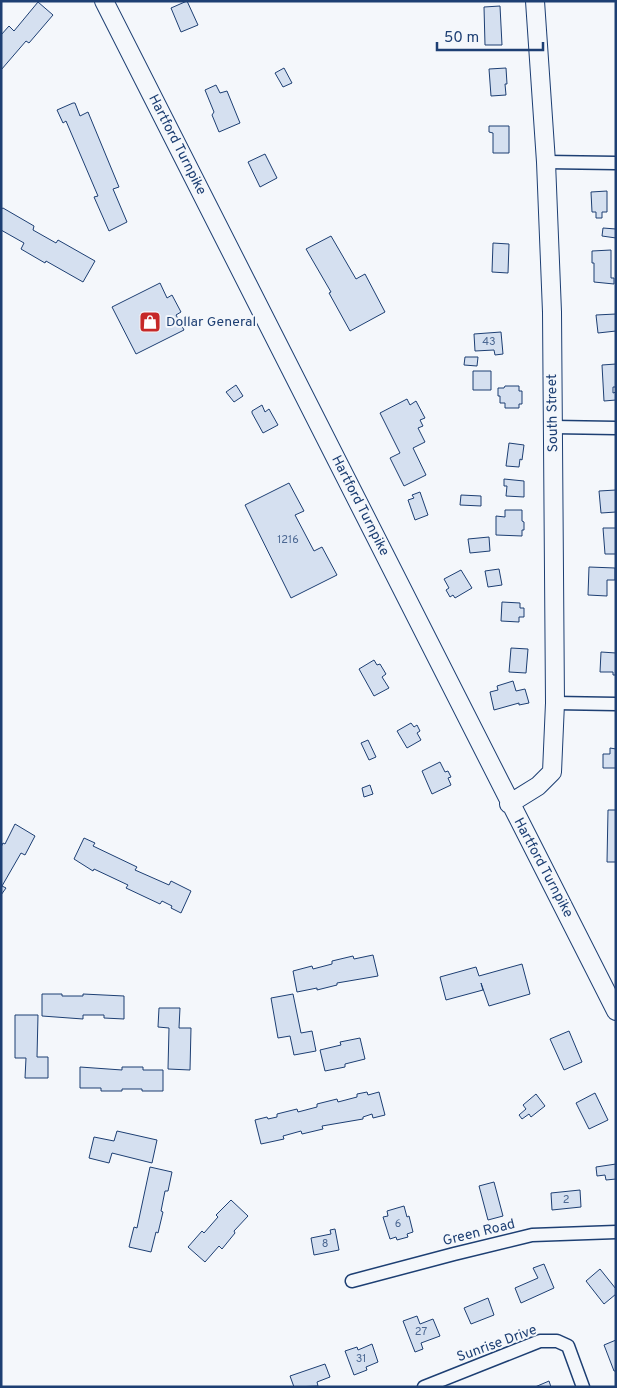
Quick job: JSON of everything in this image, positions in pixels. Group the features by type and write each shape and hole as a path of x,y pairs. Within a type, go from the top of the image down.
{"main road":[{"name":"Hartford Turnpike","path":"104,1 616,1011"},
{"name":"South Street","path":"510,804 538,786 552,772 556,703 552,312 546,162 535,1"}],"street":[{"path":"546,162 616,163"},
{"path":"553,427 616,428"},
{"path":"556,703 616,704"},
{"name":"Green Road","path":"352,1281 532,1235 616,1232"},
{"name":"Sunrise Drive","path":"424,1387 540,1342 557,1341 568,1346 583,1387"}],"building":[{"path":"187,1 198,25 181,32 171,8"},
{"path":"38,2 53,15 29,43 26,41 1,70 1,35 9,26 14,31"},
{"path":"500,6 502,45 485,45 484,7"},
{"path":"284,68 292,83 283,87 275,73"},
{"path":"506,68 506,95 491,96 489,69"},
{"path":"216,85 220,93 227,91 240,123 219,132 212,115 214,112 205,90"},
{"path":"75,103 80,116 88,112 119,187 113,189 127,222 109,231 94,197 98,196 66,121 63,123 57,110"},
{"path":"489,126 509,126 509,153 493,153 493,133 489,132"},
{"path":"265,154 277,178 260,187 248,162"},
{"path":"607,191 607,212 602,212 602,218 596,218 596,212 592,212 591,192"},
{"path":"3,208 34,226 33,230 56,243 58,240 95,261 83,282 21,249 24,243 1,230 1,209"},
{"path":"603,228 616,229 616,238 602,236"},
{"path":"331,236 356,279 365,274 385,312 350,331 329,293 331,292 306,249"},
{"path":"493,243 509,244 508,273 492,272"},
{"path":"611,250 611,278 614,278 614,284 594,282 592,251"},
{"name":"Dollar General","path":"160,283 167,298 172,295 181,312 176,315 184,330 136,354 112,307"},
{"path":"616,314 616,331 598,333 596,315"},
{"path":"501,332 503,354 495,355 494,350 475,351 474,334"},
{"path":"465,357 478,357 477,366 464,365"},
{"path":"616,364 616,387 613,387 613,393 616,392 616,400 604,401 602,365"},
{"path":"473,371 491,371 491,390 473,390"},
{"path":"236,385 243,396 234,402 226,392"},
{"path":"505,386 519,386 519,391 522,391 522,404 519,404 519,408 505,408 505,403 500,403 498,388 504,388"},
{"path":"407,399 410,405 416,401 425,418 420,420 423,426 418,428 425,442 413,448 426,475 404,486 390,458 400,453 380,413"},
{"path":"262,405 265,412 269,409 278,425 263,433 252,413 252,411"},
{"path":"509,443 524,445 519,467 506,466"},
{"path":"504,479 524,481 524,497 506,496 507,486 504,486"},
{"path":"289,483 304,511 295,515 314,551 322,547 337,575 291,598 245,505"},
{"path":"616,490 616,512 601,513 599,491"},
{"path":"420,492 428,515 415,520 408,500 414,498 412,495"},
{"path":"461,495 481,496 481,506 460,505"},
{"path":"505,510 522,510 524,530 522,530 522,536 496,535 496,516 505,517"},
{"path":"603,528 616,528 616,554 605,554"},
{"path":"489,537 490,551 470,553 468,539"},
{"path":"589,567 615,568 615,580 607,580 607,596 588,595"},
{"path":"499,569 502,585 488,587 485,571"},
{"path":"461,570 472,588 455,598 453,595 450,597 446,590 449,588 444,579"},
{"path":"502,602 520,603 520,608 524,608 524,617 519,617 519,622 501,621"},
{"path":"511,648 528,649 526,673 509,672"},
{"path":"601,652 616,653 616,675 613,675 613,672 600,672"},
{"path":"374,660 377,665 380,664 386,674 382,677 389,688 374,696 359,669"},
{"path":"513,681 516,691 525,689 529,703 519,705 519,703 494,710 490,692 498,690 497,686"},
{"path":"411,723 414,727 417,725 420,731 417,733 421,740 407,748 397,731"},
{"path":"368,740 376,757 369,760 361,743"},
{"path":"610,748 616,749 616,768 603,768 603,754 610,754"},
{"path":"440,762 445,772 448,771 451,777 448,778 451,785 432,794 422,771"},
{"path":"370,785 373,794 364,797 362,788"},
{"path":"608,810 616,810 616,862 607,862"},
{"path":"15,824 35,836 25,855 21,853 2,886 6,888 1,895 1,847 3,843 5,844"},
{"path":"84,838 95,843 93,846 137,867 135,870 169,885 171,881 191,891 181,913 162,901 160,904 126,888 128,885 94,869 93,871 74,859"},
{"path":"373,955 378,976 337,983 337,985 317,990 317,988 297,992 293,971 312,966 313,969 332,964 332,961 353,956 354,959"},
{"path":"522,964 530,994 489,1006 481,983 483,990 446,1000 440,977 476,967 479,976"},
{"path":"42,994 62,994 62,996 83,996 83,994 124,996 124,1019 104,1018 104,1015 83,1015 83,1019 42,1016"},
{"path":"293,994 301,1033 312,1031 316,1051 294,1055 290,1036 278,1038 271,998"},
{"path":"159,1008 180,1008 179,1028 191,1028 190,1070 168,1069 169,1028 158,1027"},
{"path":"15,1015 38,1015 37,1057 48,1057 48,1078 25,1078 26,1058 15,1058"},
{"path":"569,1031 582,1062 564,1070 550,1039"},
{"path":"360,1038 365,1059 345,1064 345,1067 325,1071 320,1050 341,1045 340,1042"},
{"path":"80,1067 122,1070 122,1067 143,1067 143,1070 163,1070 163,1091 122,1089 122,1091 101,1091 101,1088 80,1088"},
{"path":"367,1092 368,1095 379,1092 385,1115 373,1118 372,1114 363,1117 363,1119 322,1126 323,1129 302,1134 301,1131 283,1136 284,1139 261,1144 255,1120 277,1117 277,1114 297,1109 298,1112 317,1107 317,1104 337,1099 338,1102"},
{"path":"595,1093 608,1120 589,1129 576,1103"},
{"path":"536,1094 545,1106 531,1117 529,1114 522,1119 519,1115 526,1109 523,1105"},
{"path":"117,1131 157,1140 152,1163 112,1153 109,1163 89,1158 94,1137 114,1141"},
{"path":"616,1164 616,1179 606,1180 605,1175 597,1176 596,1167"},
{"path":"150,1167 172,1172 168,1191 165,1191 158,1233 156,1232 151,1252 129,1247 134,1227 137,1228"},
{"path":"494,1182 503,1216 488,1220 479,1186"},
{"path":"580,1190 581,1207 552,1210 551,1193"},
{"path":"231,1200 248,1216 234,1231 235,1233 222,1249 219,1246 205,1262 188,1247 202,1231 204,1233 218,1217 216,1215"},
{"path":"404,1206 413,1232 407,1234 408,1237 397,1240 396,1237 390,1239 383,1217 388,1216 387,1211"},
{"path":"335,1229 339,1250 314,1255 311,1238 331,1234 330,1230"},
{"path":"544,1264 554,1288 521,1303 515,1288 538,1278 533,1268"},
{"path":"600,1269 616,1289 616,1294 604,1304 586,1281"},
{"path":"488,1298 494,1315 471,1324 464,1308"},
{"path":"417,1316 420,1324 433,1319 440,1336 421,1343 423,1349 415,1352 403,1321"},
{"path":"616,1340 616,1371 614,1371 604,1345"},
{"path":"372,1344 378,1362 366,1367 367,1370 354,1375 345,1351 357,1347 358,1350"},
{"path":"325,1364 330,1377 317,1382 318,1386 294,1387 290,1376"},
{"path":"549,1381 551,1387 535,1387"}],"place":[{"name":"Dollar General","path":"150,322"}]}
